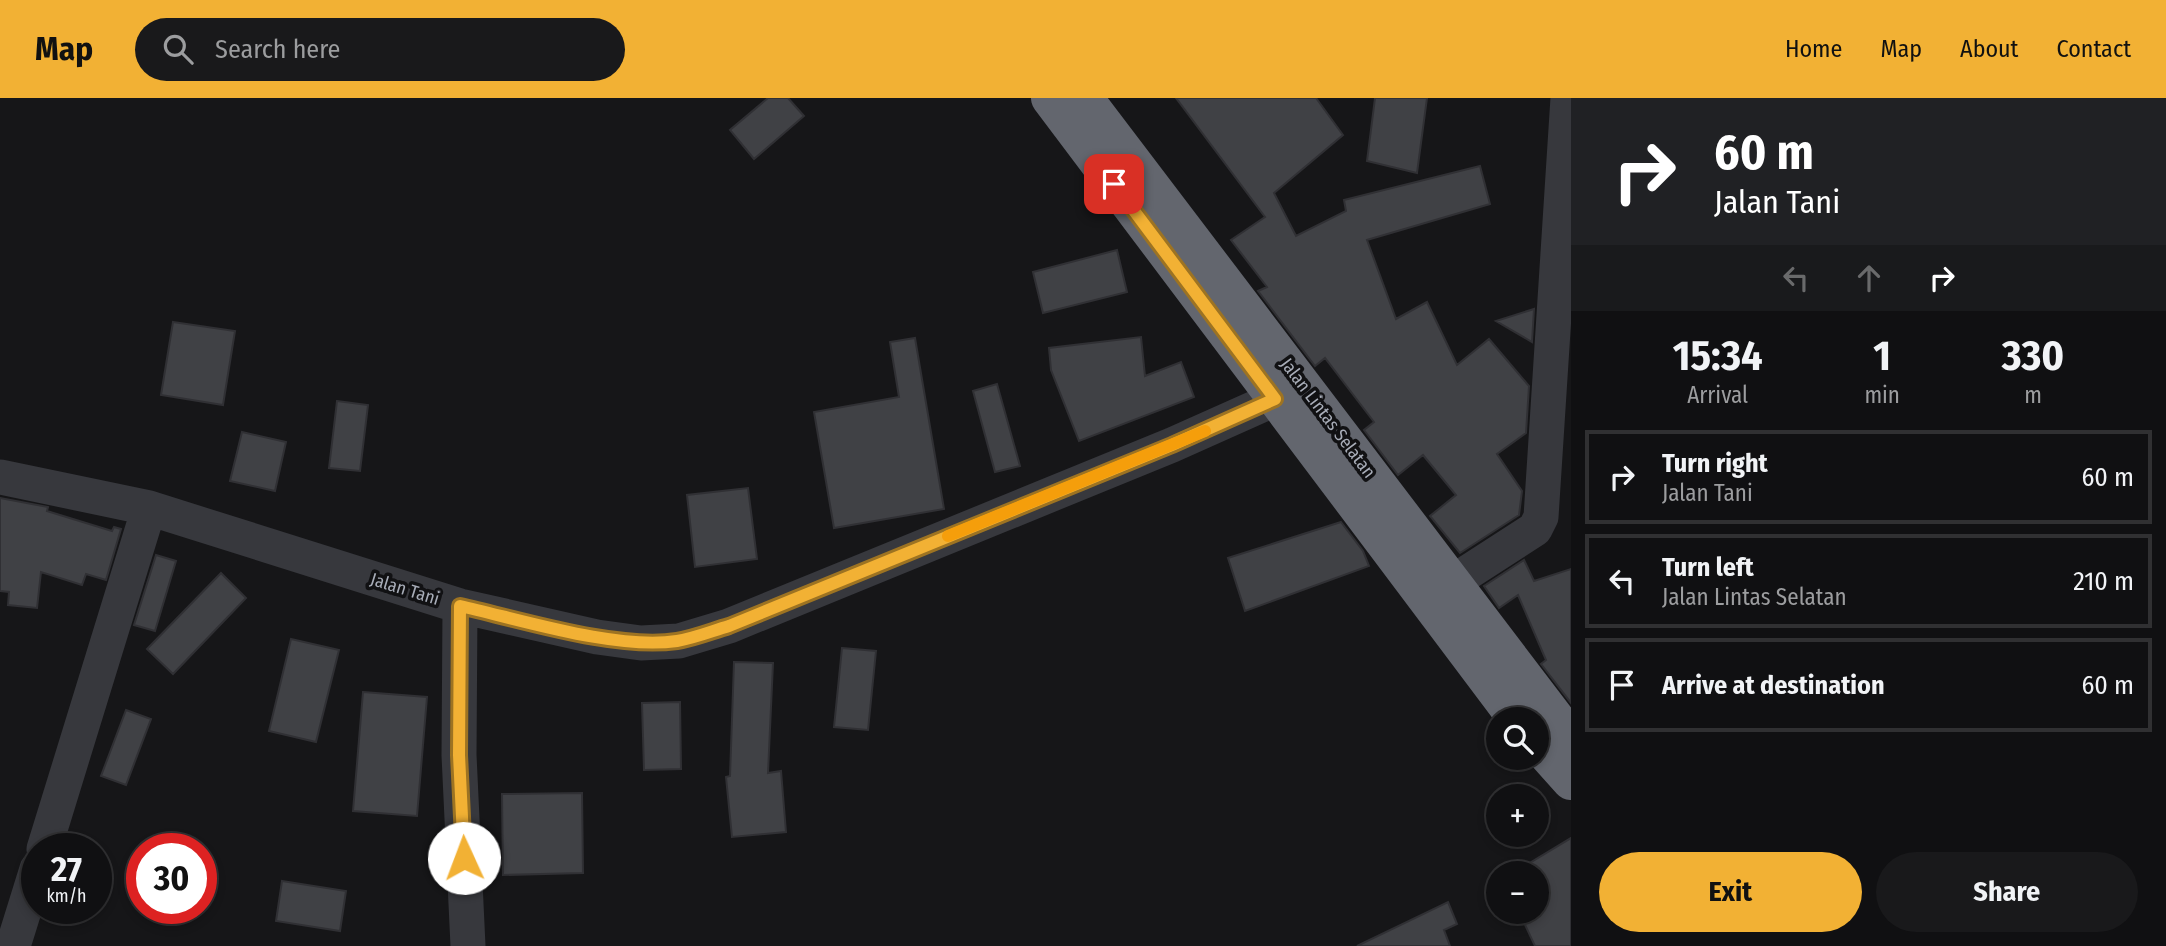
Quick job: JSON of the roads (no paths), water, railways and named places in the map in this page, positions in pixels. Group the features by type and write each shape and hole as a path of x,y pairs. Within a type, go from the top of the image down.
{"highway":[{"name":"Jalan Lintas Selatan","path":"1050,98 1508,707"},
{"name":"Jalan Lintas Selatan","path":"1084,98 1571,739"},
{"path":"1549,756 1571,781"}],"street":[{"path":"1453,582 1535,529 1541,517 1568,98"},
{"name":"Jalan Tani","path":"0,477 149,508 460,606 597,637 641,643 678,641 729,626 1172,445 1275,399"},
{"path":"49,833 149,508"},
{"path":"460,606 459,755 468,946"},
{"path":"13,946 21,920"}]}
